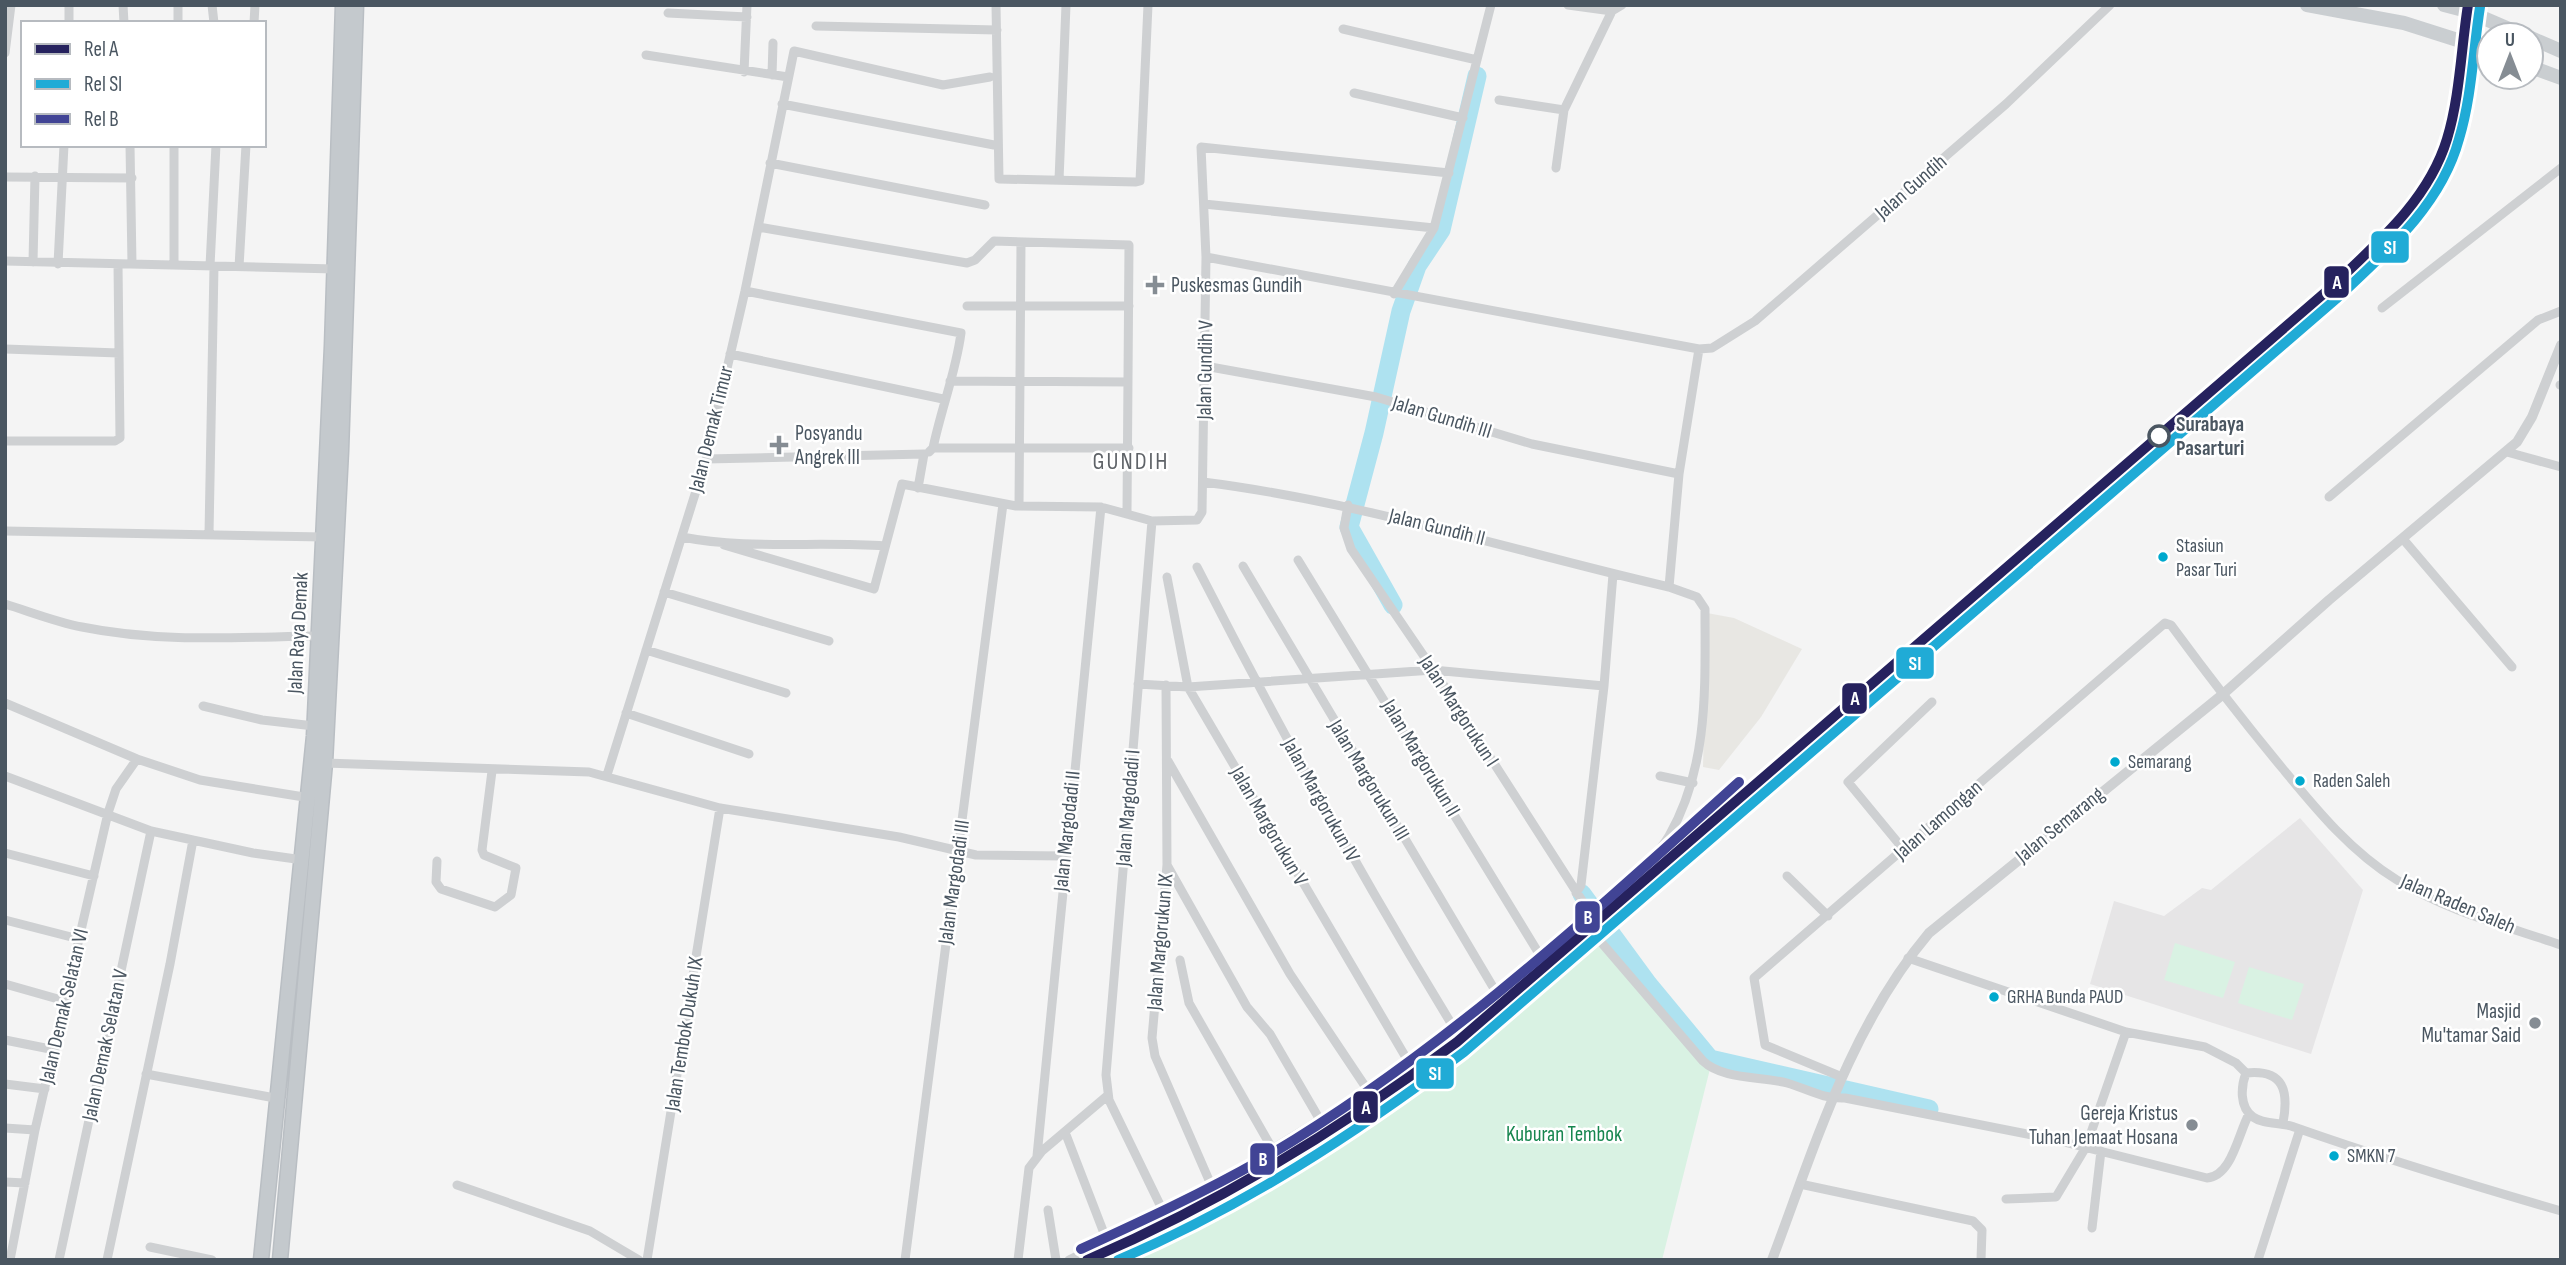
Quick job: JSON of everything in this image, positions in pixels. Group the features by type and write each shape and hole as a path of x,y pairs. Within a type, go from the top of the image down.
{"highway":[{"name":"Jalan Raya Demak","path":"280,1260 325,763 338,346 335,269 343,5"},
{"name":"Jalan Raya Demak","path":"261,1260 275,1098 310,798 356,5"},
{"path":"284,1017 304,1018"}],"main road":[{"path":"2307,5 2372,11 2475,45"},
{"path":"2444,5 2460,7 2492,21"}],"street":[{"path":"5,54 11,5"},
{"path":"744,72 747,5"},
{"path":"996,5 998,178 1140,181 1147,5"},
{"path":"1059,180 1066,5"},
{"path":"1402,296 1433,228 1491,5"},
{"path":"1568,5 1612,10 1622,5"},
{"name":"Jalan Gundih","path":"1699,349 1712,348 1755,321 2006,104 2110,5"},
{"path":"1556,168 1564,110 1612,10"},
{"path":"668,13 747,17"},
{"path":"817,26 997,30"},
{"path":"1343,29 1477,60"},
{"path":"772,75 773,43"},
{"name":"Jalan Demak Timur","path":"607,775 706,459 796,49 943,85 990,77"},
{"path":"646,55 788,77"},
{"path":"1354,93 1463,118"},
{"path":"1499,100 1564,110"},
{"path":"782,104 994,145"},
{"path":"58,264 64,147"},
{"path":"130,147 132,264"},
{"path":"174,147 174,265"},
{"path":"209,534 216,147"},
{"path":"239,267 246,147"},
{"name":"Jalan Gundih V","path":"885,546 902,484 1019,506 1101,507 1152,521 1197,520 1202,512 1205,366 1206,257 1201,147 1449,173"},
{"path":"770,163 985,205"},
{"path":"2382,308 2561,168"},
{"path":"33,262 34,176"},
{"path":"5,177 132,178"},
{"path":"1204,204 1433,228"},
{"path":"758,227 967,263 975,260 994,241 1128,244 1127,513"},
{"path":"1019,506 1022,448 1019,305 1021,243"},
{"path":"1206,257 1402,296 1699,349 1679,474 1669,587"},
{"path":"5,261 335,269"},
{"path":"5,441 118,440 118,264"},
{"path":"745,291 961,333 933,448"},
{"path":"967,306 1129,306"},
{"path":"2329,497 2538,320 2561,310"},
{"name":"Jalan Semarang","path":"1772,1260 1833,1097 1871,1015 1908,958 1929,933 2222,695 2507,452 2528,427 2561,345"},
{"path":"5,349 119,353"},
{"path":"730,354 943,399"},
{"name":"Jalan Gundih III","path":"1205,366 1381,399 1532,444 1679,474"},
{"path":"950,381 1128,383"},
{"path":"706,459 924,454 933,448 1129,448"},
{"path":"2507,452 2561,467"},
{"path":"918,488 924,454"},
{"name":"Jalan Gundih II","path":"1069,1260 1212,1187 1320,1120 1454,1028 1541,957 1667,839 1693,783 1703,723 1705,610 1697,597 1669,587 1352,506 1276,491 1203,482"},
{"name":"Jalan Margodadi III","path":"905,1260 1003,504"},
{"name":"Jalan Margorukun I","path":"1352,506 1344,528 1351,549 1436,670 1578,890 1590,913 1706,1064 1722,1072 1788,1084 1833,1097 1947,1117 2101,1150 2207,1178 2220,1175 2249,1114"},
{"name":"Jalan Margodadi II","path":"1037,1157 1101,507"},
{"name":"Jalan Margodadi I","path":"1107,1096 1107,1063 1152,521"},
{"path":"5,531 324,537"},
{"path":"682,537 724,545 874,589 885,546 809,542 724,545"},
{"path":"2403,539 2512,667"},
{"name":"Jalan Margorukun II","path":"1298,561 1371,675 1541,957"},
{"name":"Jalan Margorukun III","path":"1243,566 1496,992"},
{"name":"Jalan Margorukun IV","path":"1197,567 1255,682 1390,923 1454,1028"},
{"path":"1578,890 1604,686 1613,574"},
{"name":"Jalan Margorukun V","path":"1167,577 1188,687 1408,1061"},
{"path":"664,592 829,641"},
{"path":"5,604 81,627 125,634 198,638 318,636"},
{"name":"Jalan Lamongan","path":"1841,1079 1765,1045 1753,985 1757,975 2162,623 2171,625 2222,695"},
{"path":"646,650 786,693"},
{"path":"1138,684 1188,687 1436,670 1604,686"},
{"name":"Jalan Margorukun IX","path":"1166,685 1167,865 1153,1047 1212,1187"},
{"name":"Jalan Raden Saleh","path":"2222,695 2315,808 2349,842 2396,880 2470,914 2561,945"},
{"path":"1904,850 1848,782 1932,702"},
{"path":"5,703 137,759 213,783 310,798"},
{"path":"203,706 262,720 314,726"},
{"path":"626,713 749,754"},
{"name":"Jalan Demak Selatan VI","path":"9,1260 9,1244 108,813 116,789 137,759"},
{"path":"1167,759 1290,974 1367,1089"},
{"path":"325,763 492,771 573,770 607,775 720,808 899,837 958,851 989,856 1065,856"},
{"path":"437,861 436,882 441,889 495,907 511,895 516,868 484,855 482,850 492,771"},
{"path":"5,776 151,831 269,856 303,860"},
{"path":"1660,776 1693,783"},
{"name":"Jalan Tembok Dukuh IX","path":"647,1260 720,808"},
{"name":"Jalan Demak Selatan V","path":"59,1260 151,831"},
{"path":"107,1260 193,840"},
{"path":"5,853 94,876"},
{"path":"1167,865 1247,1007 1270,1034 1320,1120"},
{"path":"1787,876 1828,916"},
{"path":"5,920 79,939"},
{"path":"1908,958 2126,1032 2205,1047 2236,1063 2246,1073 2265,1072 2279,1081 2286,1102 2283,1123"},
{"path":"1180,960 1189,1003 1273,1150"},
{"path":"5,984 65,1001"},
{"path":"2006,1199 2051,1200 2060,1189 2086,1147 2126,1032"},
{"path":"5,1040 55,1050"},
{"path":"2246,1073 2242,1084 2244,1104 2249,1114 2259,1120 2283,1123 2358,1150 2561,1211"},
{"path":"146,1074 275,1098"},
{"path":"5,1084 45,1089"},
{"path":"1018,1260 1027,1173 1037,1157 1107,1096 1163,1211"},
{"path":"5,1128 35,1130"},
{"path":"2258,1260 2300,1129"},
{"path":"1065,1132 1107,1241"},
{"path":"2092,1228 2101,1150"},
{"path":"5,1182 25,1183"},
{"path":"1800,1184 1973,1221 1982,1230 1981,1260"},
{"path":"457,1185 590,1231 639,1260"},
{"path":"1048,1210 1056,1260"},
{"path":"150,1247 210,1260"}],"shaded area":[{"path":"1707,613 1734,618 1802,649 1761,717 1719,770 1703,767"},
{"path":"2300,818 2363,890 2311,1054 2090,984 2114,901 2164,916 2202,888 2211,890"}],"green space":[{"name":"Kuburan Tembok","path":"1599,929 1711,1065 1662,1260 1117,1260 1241,1200 1336,1143 1463,1056"},
{"path":"2175,943 2235,962 2223,998 2164,980"},
{"path":"2249,967 2304,984 2292,1020 2238,1003"}],"waterway":[{"path":"1393,605 1349,527 1374,433 1401,311 1417,266 1441,230 1477,76"},
{"path":"1582,894 1648,984 1710,1059 1929,1109"}],"rail line":[{"name":"A","path":"1087,1260 1185,1214 1278,1162 1369,1105 1457,1042 2328,290 2398,222 2427,183 2438,162 2455,106 2468,5"},
{"name":"SI","path":"1118,1260 1210,1217 1254,1192 1340,1139 1464,1052 2336,299 2409,227 2439,186 2451,163 2467,106 2480,7"},
{"name":"B","path":"1081,1249 1195,1195 1261,1160 1326,1120 1389,1076 1510,983 1626,884 1739,782"}],"place":[{"name":"Puskesmas Gundih","path":"1155,285"},
{"name":"Surabaya Pasarturi","path":"2159,436"},
{"name":"Posyandu Angrek III","path":"779,445"},
{"name":"Stasiun Pasar Turi","path":"2163,557"},
{"name":"Semarang","path":"2115,762"},
{"name":"Raden Saleh","path":"2300,781"},
{"name":"GRHA Bunda PAUD","path":"1994,997"},
{"name":"Masjid Mu'tamar Said","path":"2535,1023"},
{"name":"Gereja Kristus Tuhan Jemaat Hosana","path":"2192,1125"},
{"name":"SMKN 7","path":"2334,1156"}],"district":[{"name":"GUNDIH","path":"1131,461"}]}
